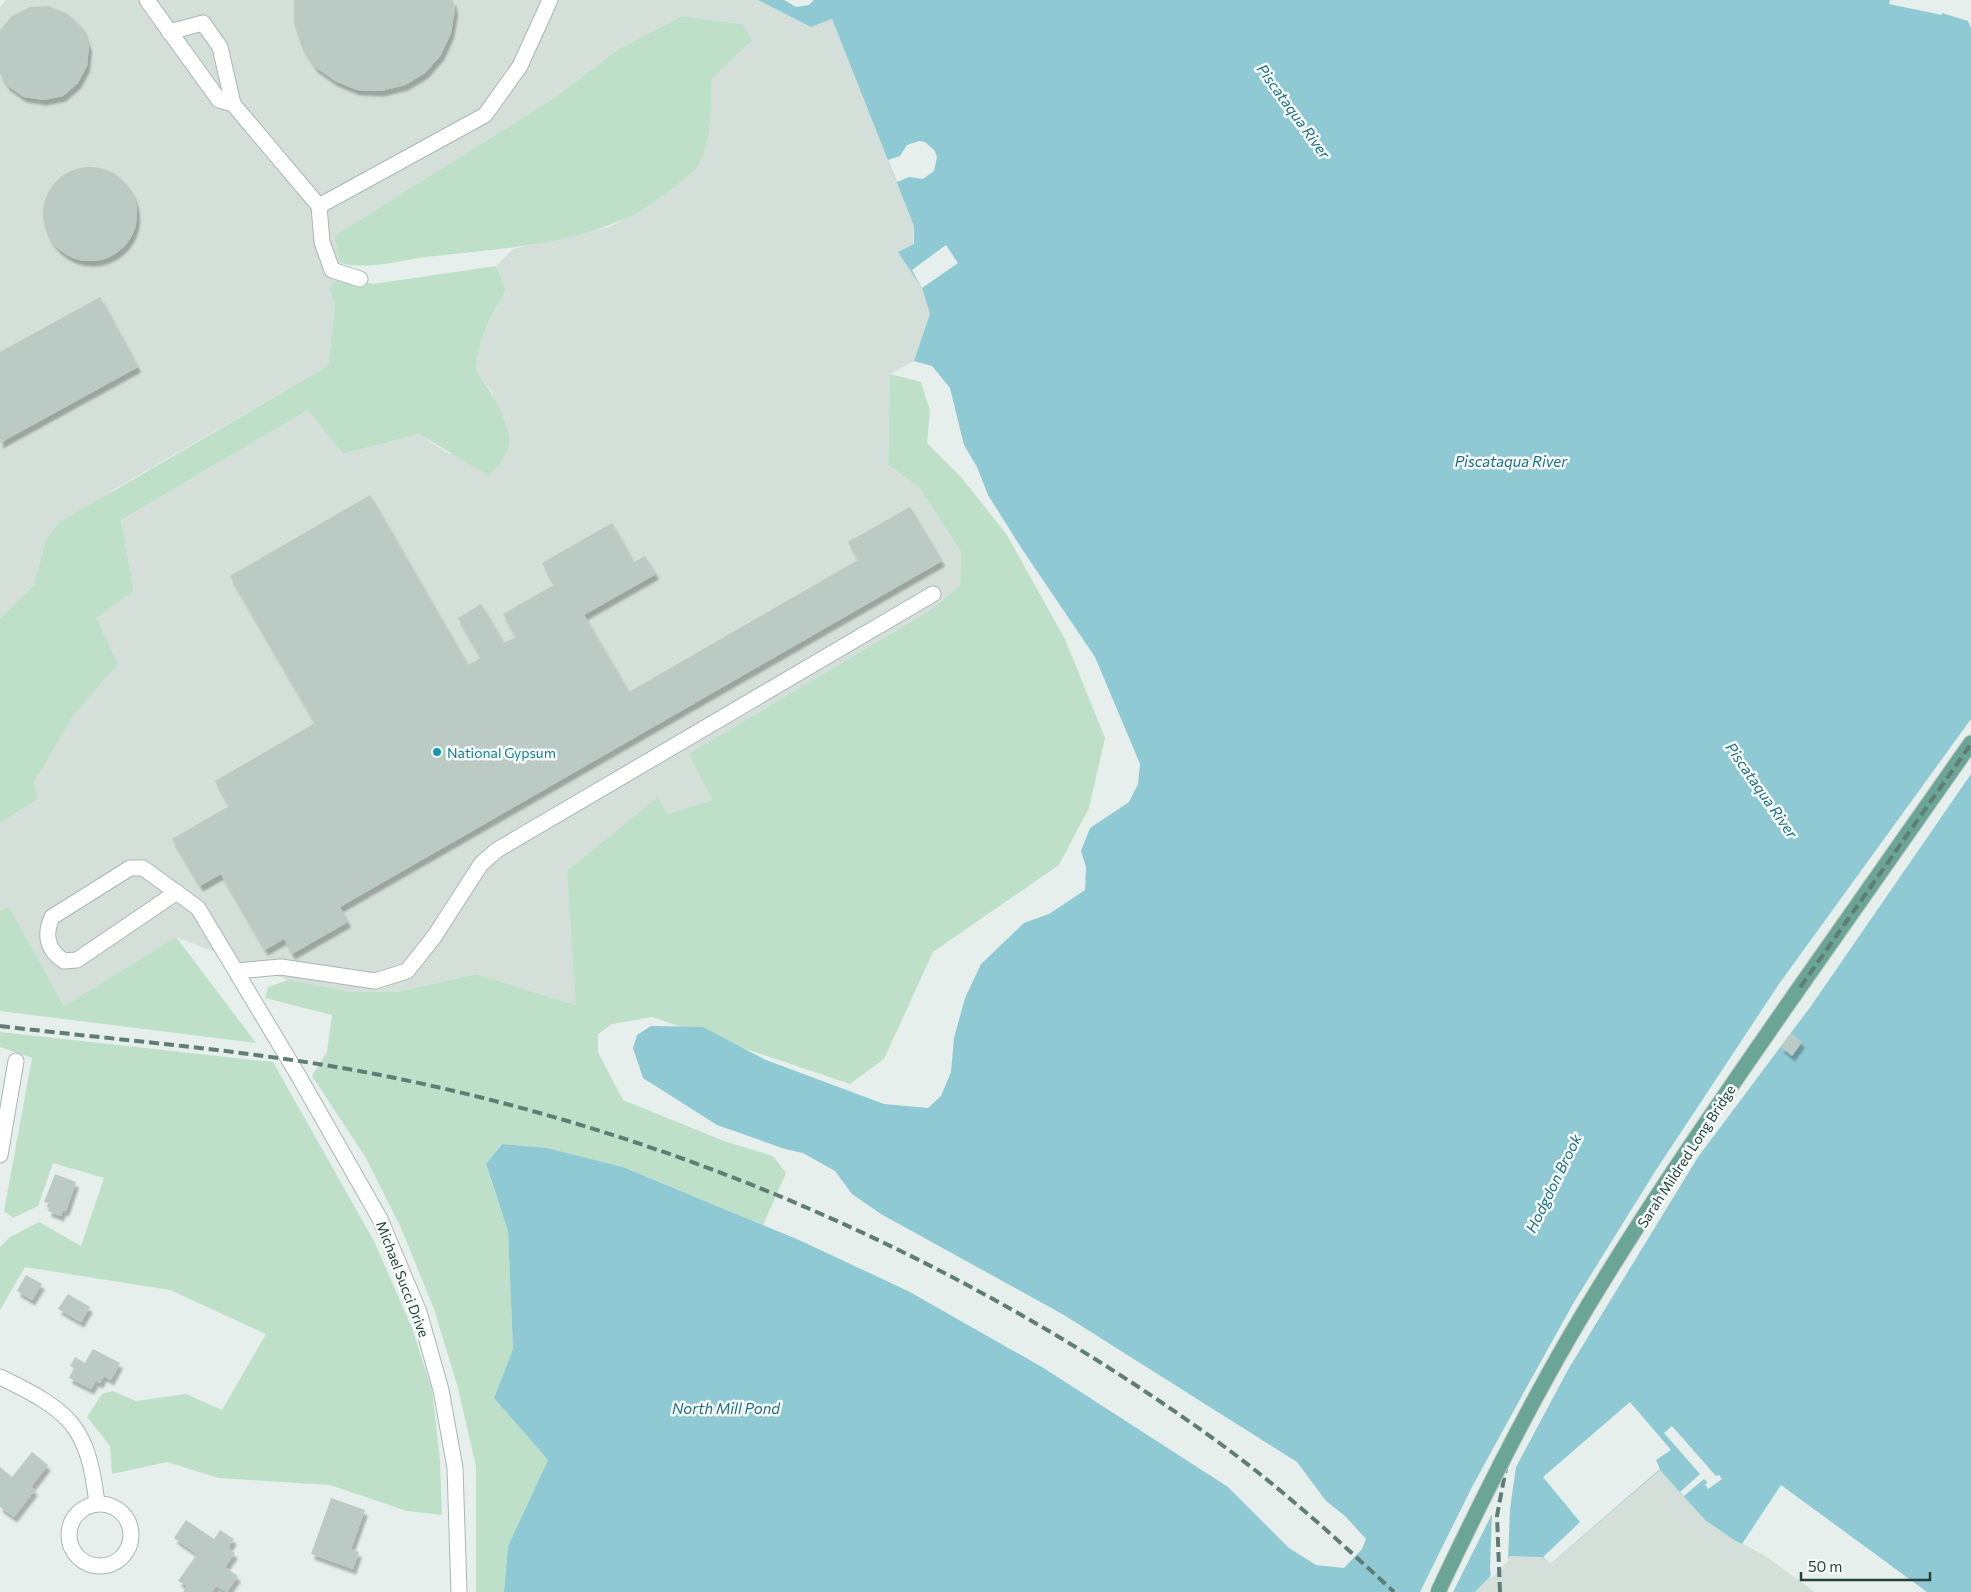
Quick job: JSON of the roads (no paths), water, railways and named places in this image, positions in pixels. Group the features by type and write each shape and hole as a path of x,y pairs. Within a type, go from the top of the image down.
{"main road":[{"name":"Sarah Mildred Long Bridge","path":"1438,1592 1507,1452 1570,1336 1714,1111 1971,743"}],"street":[{"path":"147,0 219,100 233,104"},
{"path":"319,206 485,115 520,66 550,0"},
{"path":"169,32 203,23 220,48 233,104 319,206 322,242 332,270 360,279"},
{"path":"236,971 281,967 374,981 407,971 425,951 481,864 497,850 933,594"},
{"name":"Michael Succi Drive","path":"177,892 77,960 64,961 55,955 48,944 47,928 52,917 130,868 143,868 177,892 198,908 298,1074 380,1219 419,1312 441,1390 455,1468 459,1592"},
{"path":"0,1156 16,1061"},
{"path":"0,1377 50,1403 78,1432 87,1450 93,1469 97,1504"},
{"path":"97,1504 112,1507 124,1516 131,1535 125,1554 108,1565 98,1566 88,1564 79,1558 73,1550 69,1536 72,1521 79,1512 97,1504"}],"water":[{"name":"Piscataqua River","path":"758,0 1921,0 1942,13 1968,21 1971,28 1971,1592 1814,1592 1765,1556 1734,1540 1705,1520 1660,1470 1550,1564 1542,1557 1510,1556 1475,1592 504,1592 508,1546 548,1460 494,1398 513,1349 508,1231 486,1164 502,1144 547,1148 623,1167 799,1240 908,1291 1042,1367 1228,1487 1289,1548 1316,1565 1344,1568 1362,1549 1366,1539 1345,1516 1326,1501 1297,1462 1064,1315 881,1214 852,1194 835,1171 803,1153 785,1149 717,1125 643,1078 633,1048 637,1035 651,1026 703,1027 766,1060 884,1104 928,1108 941,1096 951,1072 954,1038 965,998 981,964 1024,923 1049,914 1085,890 1086,867 1081,851 1090,828 1129,802 1138,784 1140,764 1095,657 988,495 977,467 964,445 950,388 932,366 914,361 930,314 922,288 898,252 914,244 914,226 832,19 811,27"}],"railway":[{"path":"1500,1592 1497,1516 1506,1468 1517,1438 1569,1338 1712,1113 1971,744"},
{"path":"0,1026 282,1058 375,1074 488,1099 600,1131 709,1168 816,1212 921,1261 1023,1316 1122,1376 1218,1442 1264,1477 1330,1533 1394,1592"}],"place":[{"name":"National Gypsum","path":"437,752"}],"water label":[{"name":"Hodgdon Brook","path":"1553,1183"},
{"name":"North Mill Pond","path":"726,1408"}]}
